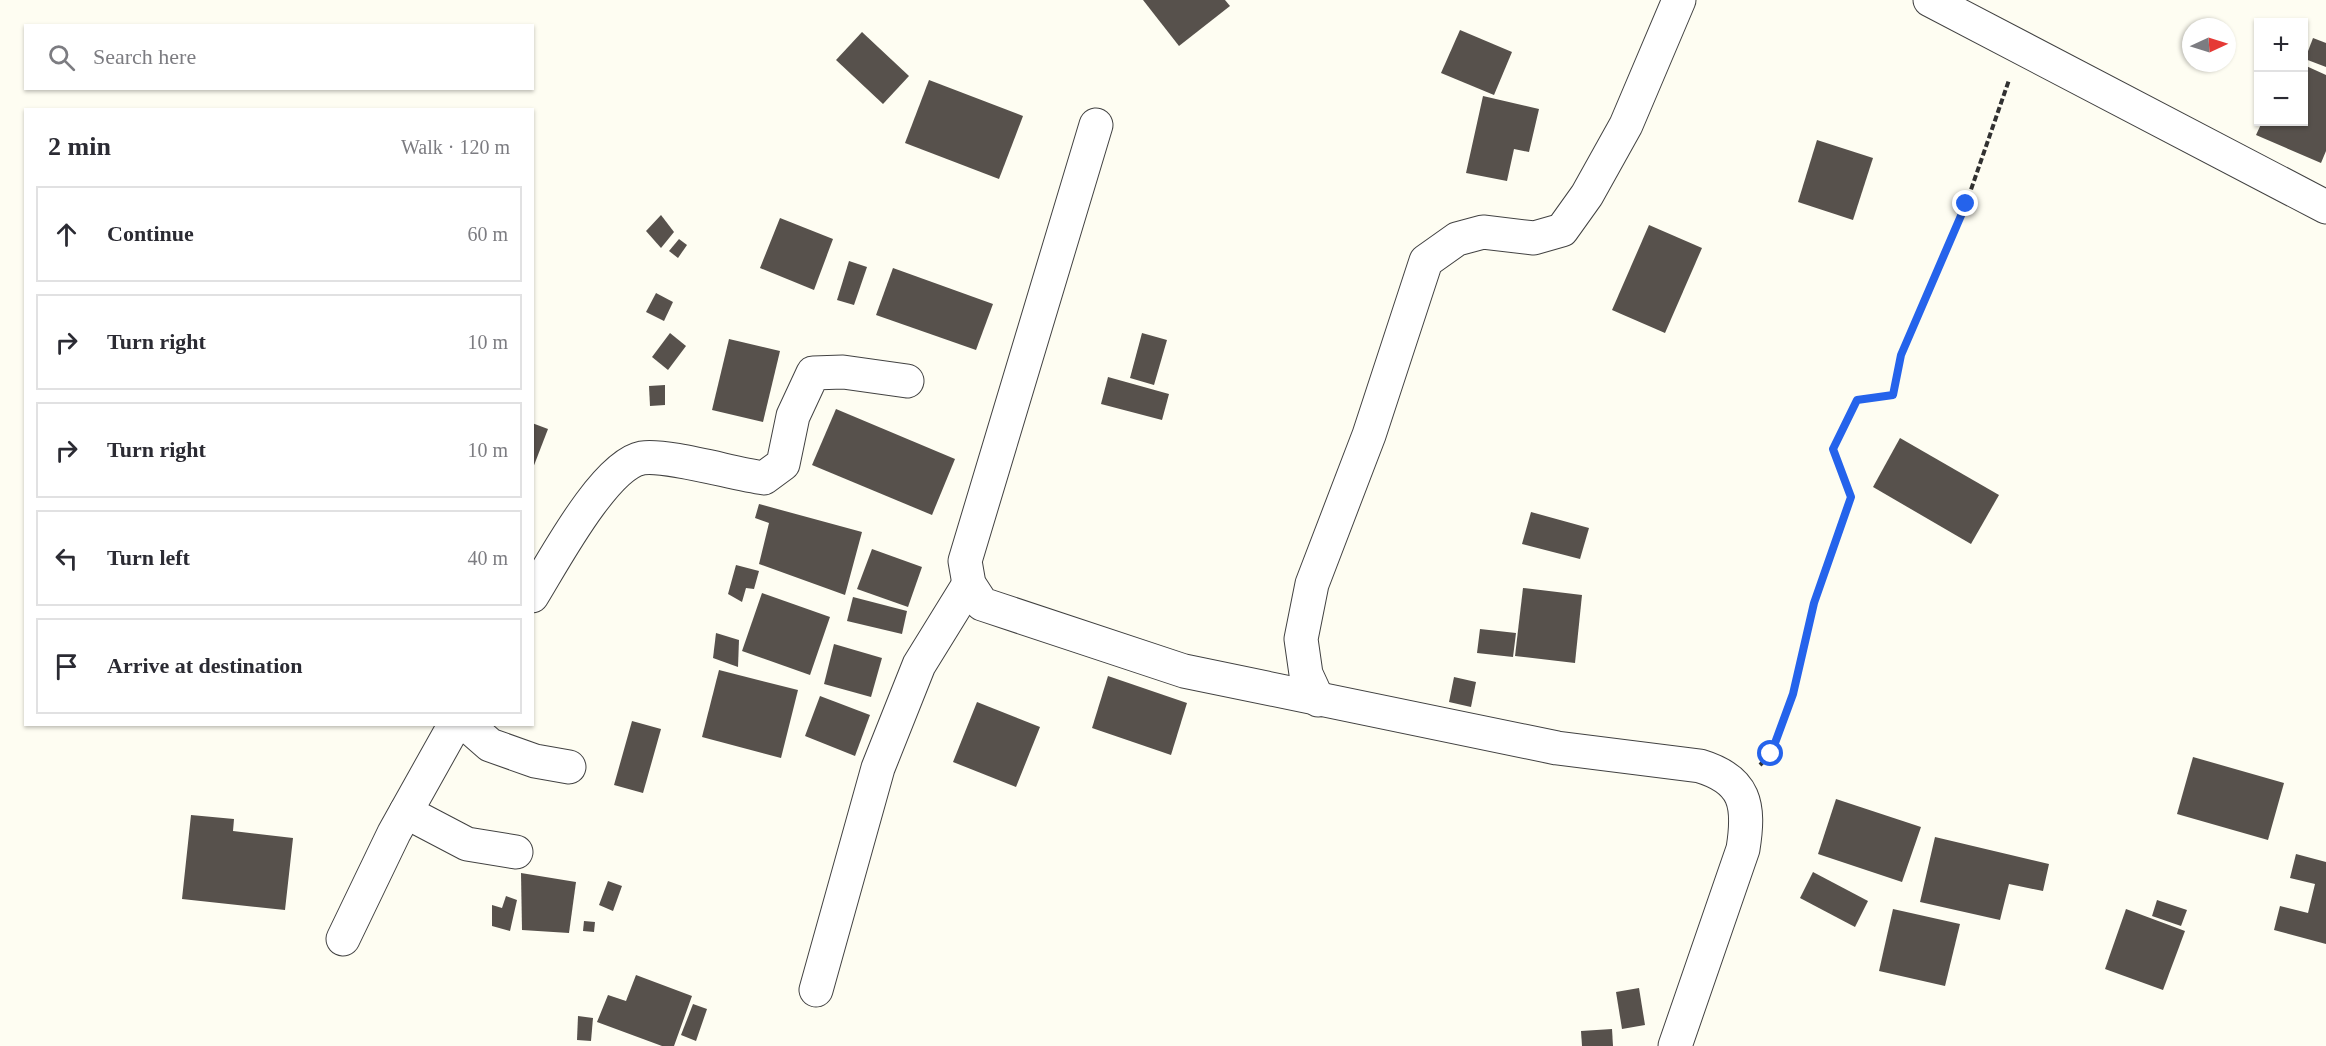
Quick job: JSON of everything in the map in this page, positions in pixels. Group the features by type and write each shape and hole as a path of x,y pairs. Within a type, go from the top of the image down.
{"street":[{"path":"1318,700 1306,675 1301,639 1312,584 1369,435 1426,261 1457,239 1483,232 1534,238 1562,230 1587,195 1626,125 1679,0"},
{"path":"1930,0 2326,207"},
{"path":"1096,125 964,561 969,584 982,604 1184,671 1557,748 1700,766 1722,773 1738,787 1745,805 1746,828 1743,849 1675,1046"},
{"path":"534,593 584,512 622,467 642,458 675,461 764,478 783,464 793,416 813,373 843,372 907,381"},
{"path":"816,990 878,768 919,665 969,584"},
{"path":"343,939 406,812 454,726"},
{"path":"467,726 490,745 535,761 569,767"},
{"path":"406,812 467,843 516,852"}],"path":[{"path":"1738,787 1771,754 1793,694 1814,603 1851,497 1833,449 1857,400 1893,395 1901,355 1966,204 2020,47"}],"building":[{"path":"1143,0 1225,0 1230,6 1179,46"},
{"path":"1460,30 1512,52 1494,95 1441,73"},
{"path":"862,32 909,76 883,104 836,60"},
{"path":"2313,38 2326,43 2326,67 2308,60 2308,51"},
{"path":"2308,67 2326,75 2326,151 2321,163 2256,135 2260,126 2308,126"},
{"path":"929,80 1023,116 999,179 905,143"},
{"path":"1483,96 1539,109 1529,152 1514,149 1507,181 1466,173"},
{"path":"1817,140 1873,158 1853,220 1798,202"},
{"path":"661,215 674,232 661,248 646,231"},
{"path":"780,218 833,239 814,290 760,268"},
{"path":"1649,225 1702,248 1665,333 1612,310"},
{"path":"679,239 687,245 678,258 669,251"},
{"path":"849,261 867,267 854,305 837,300"},
{"path":"893,268 993,304 976,350 876,315"},
{"path":"656,293 673,302 664,321 646,312"},
{"path":"670,333 686,346 668,370 652,357"},
{"path":"1142,333 1167,340 1154,385 1130,378"},
{"path":"729,339 780,351 763,422 712,410"},
{"path":"1108,377 1169,394 1162,420 1101,404"},
{"path":"665,385 665,405 650,406 649,386"},
{"path":"836,409 955,459 932,515 812,465"},
{"path":"534,424 548,429 534,465"},
{"path":"1900,438 1999,495 1971,544 1873,487"},
{"path":"759,504 862,532 845,595 759,564 769,523 755,518"},
{"path":"1531,512 1589,528 1580,559 1522,544"},
{"path":"872,549 922,567 908,607 857,589"},
{"path":"736,565 759,571 754,589 746,588 742,602 728,594"},
{"path":"1523,588 1582,595 1575,663 1515,656"},
{"path":"762,593 830,617 810,675 742,651"},
{"path":"853,597 907,611 902,634 847,621"},
{"path":"1480,629 1516,633 1513,657 1477,653"},
{"path":"716,633 739,640 738,667 713,658"},
{"path":"834,644 882,658 871,697 824,684"},
{"path":"719,670 798,690 781,758 702,737"},
{"path":"1108,676 1187,703 1171,755 1092,728"},
{"path":"1454,677 1476,682 1471,707 1449,702"},
{"path":"820,696 870,715 855,756 805,736"},
{"path":"977,702 1040,727 1016,787 953,762"},
{"path":"632,721 661,729 643,793 614,785"},
{"path":"2193,757 2284,783 2268,840 2177,814"},
{"path":"1836,799 1921,827 1902,882 1818,854"},
{"path":"191,815 234,819 233,831 293,838 285,910 182,899"},
{"path":"1935,837 2049,864 2043,891 2009,884 2000,920 1920,902"},
{"path":"2296,854 2326,862 2326,944 2274,930 2280,906 2308,913 2315,884 2290,878"},
{"path":"1813,872 1868,901 1855,927 1800,898"},
{"path":"521,873 576,882 569,933 522,930"},
{"path":"608,881 622,886 613,911 599,905"},
{"path":"506,896 517,900 510,931 492,926 492,905 502,908"},
{"path":"2157,900 2187,910 2181,926 2152,916"},
{"path":"1893,909 1960,924 1945,986 1879,971"},
{"path":"2126,909 2185,931 2163,990 2105,969"},
{"path":"584,921 595,922 594,932 583,931"},
{"path":"636,975 692,996 674,1046 662,1046 597,1022 608,995 626,1001"},
{"path":"1639,988 1645,1025 1622,1029 1616,992"},
{"path":"693,1004 707,1009 696,1041 681,1035"},
{"path":"578,1016 593,1018 591,1041 577,1040"},
{"path":"1612,1029 1613,1046 1582,1046 1581,1031"}],"route":[{"path":"1771,754 1793,694 1814,603 1851,497 1833,449 1857,400 1893,395 1901,355 1966,204"}]}
